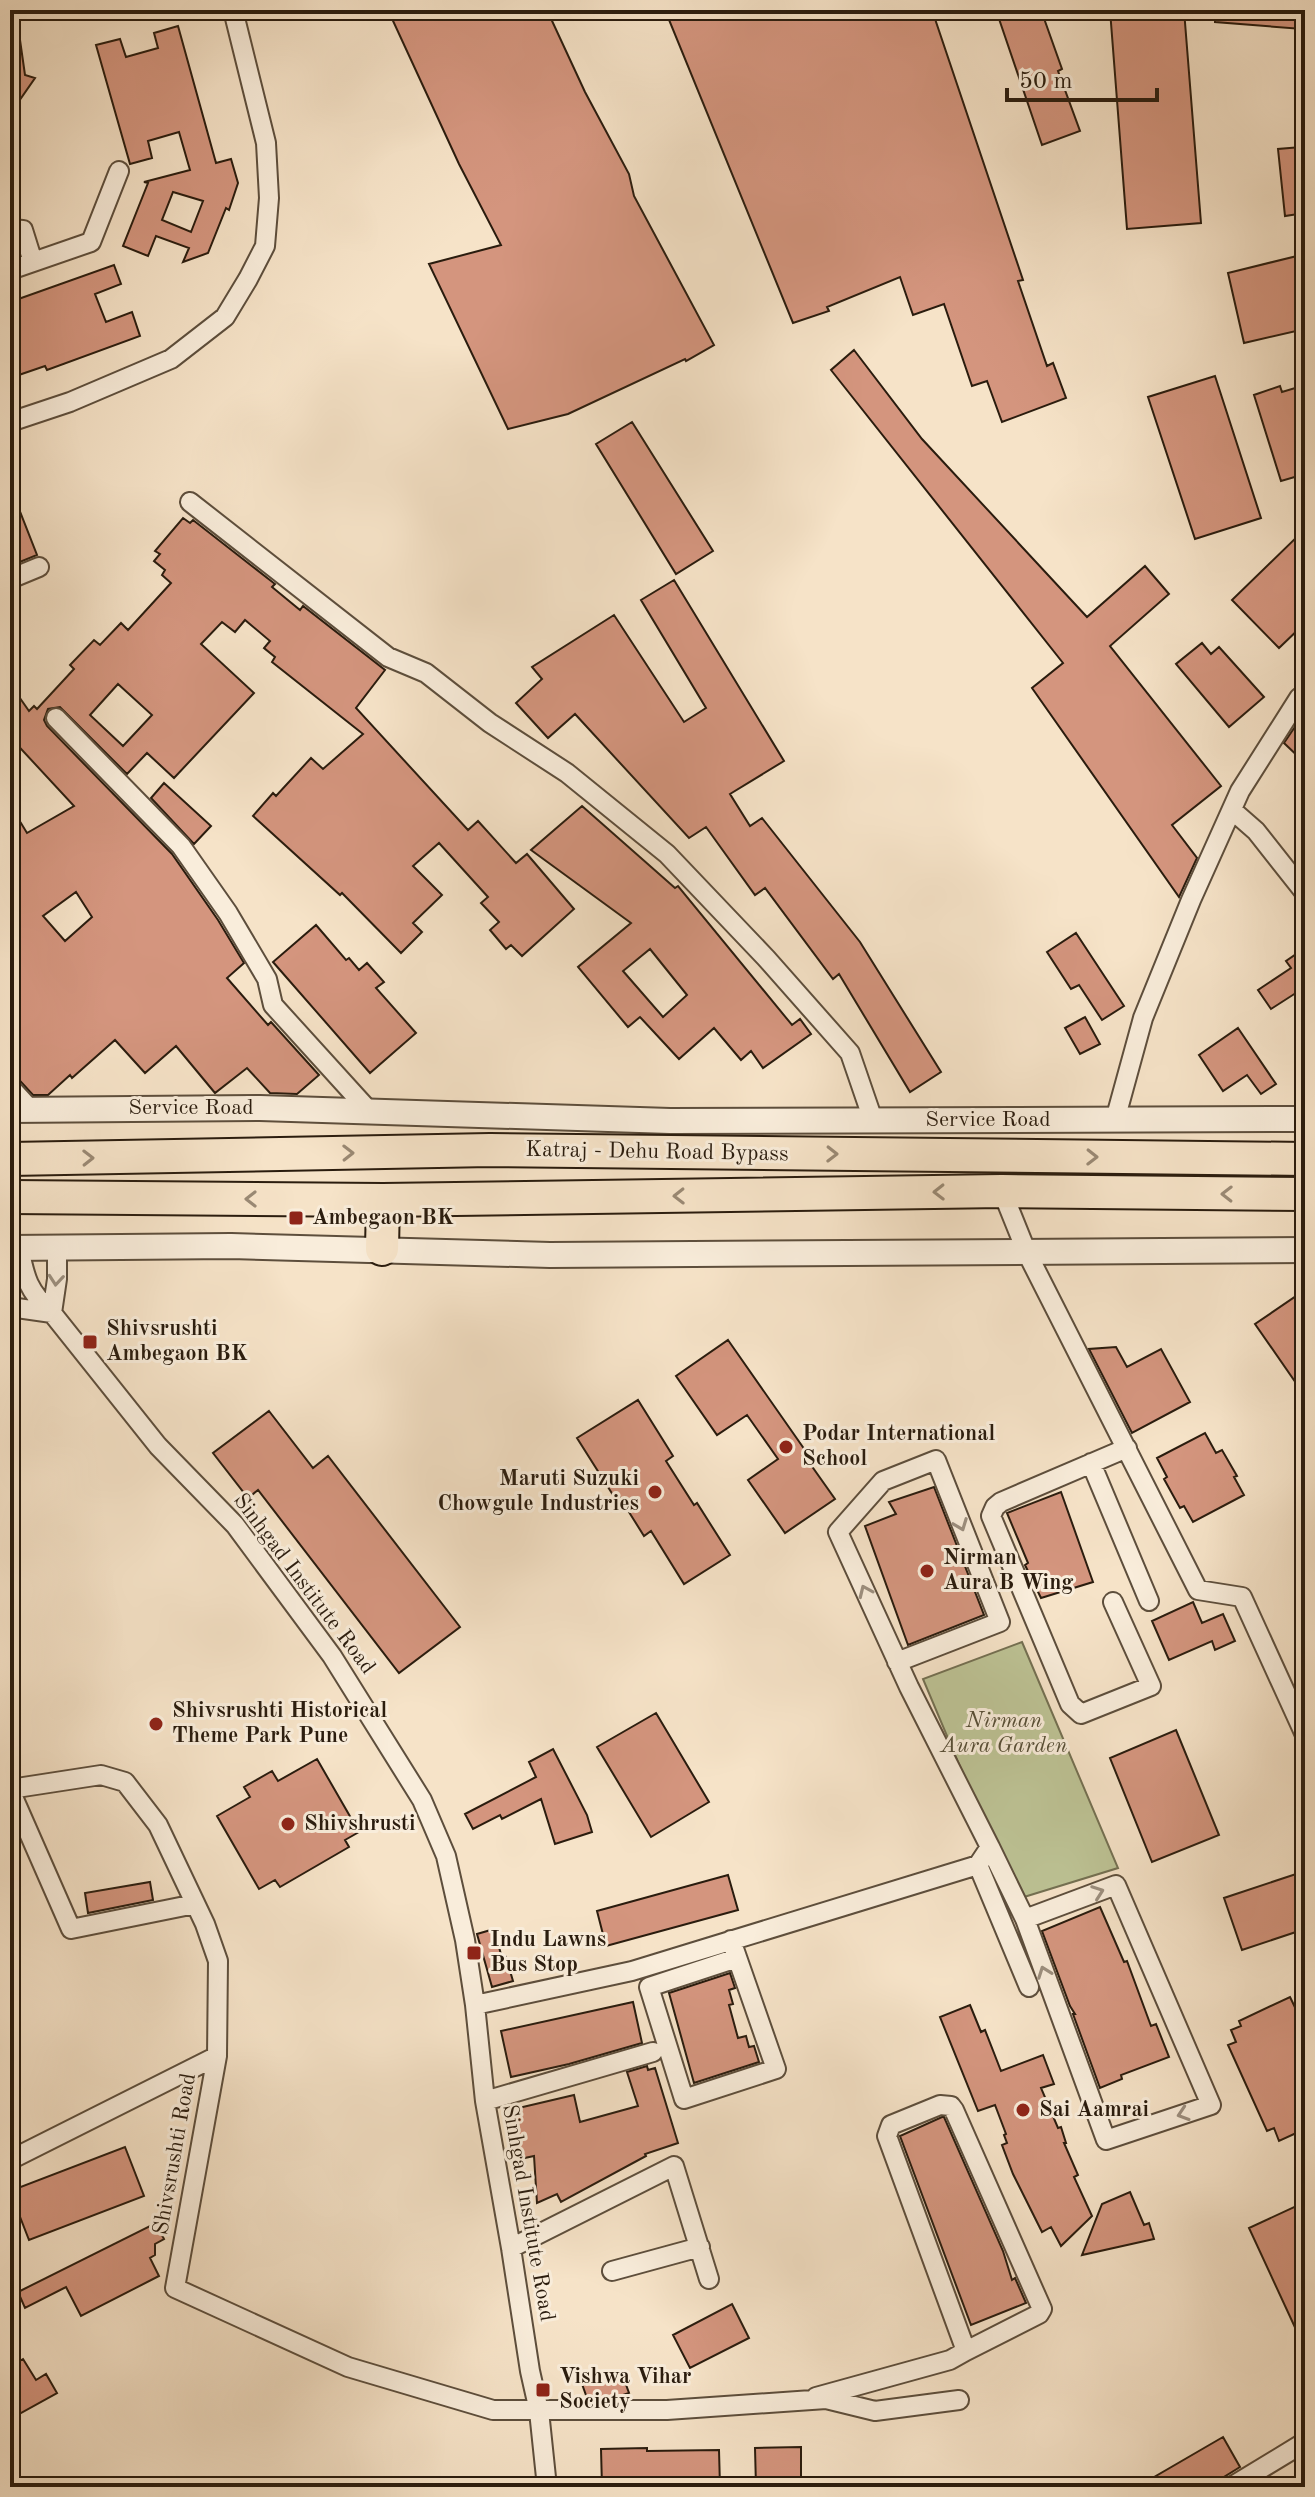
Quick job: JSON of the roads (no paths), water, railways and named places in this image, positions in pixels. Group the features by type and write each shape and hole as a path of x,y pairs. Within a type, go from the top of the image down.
{"highway":[{"name":"Katraj - Dehu Road Bypass","path":"10,1159 490,1150 1305,1159"},
{"name":"Katraj - Dehu Road Bypass","path":"10,1197 383,1200 1002,1191 1305,1194"},
{"path":"382,1249 383,1200"}],"street":[{"path":"10,422 70,402 171,359 225,317 248,279 265,246 269,198 266,143 233,10"},
{"path":"10,270 91,242 119,171"},
{"path":"10,229 23,230 33,262"},
{"path":"190,502 388,657 426,673 490,723 567,773 667,854 766,958 850,1053 873,1120"},
{"path":"10,579 39,567"},
{"path":"1115,1120 1143,1018 1191,900 1240,791 1305,693"},
{"path":"56,718 181,846 228,913 267,979 273,1005 371,1113"},
{"path":"1232,810 1256,831 1305,893"},
{"path":"10,1087 21,1110"},
{"name":"Service Road","path":"21,1110 260,1108 670,1121 1305,1119"},
{"path":"1002,1191 1027,1253 1198,1590 1242,1597 1305,1735"},
{"path":"14,1248 231,1246 550,1255 1305,1250"},
{"name":"Sinhgad Institute Road","path":"14,1248 34,1297 52,1313 158,1446 235,1525 332,1656 422,1800 446,1856 465,1940 485,2101 539,2411 547,2487"},
{"path":"10,1307 52,1313 57,1248"},
{"path":"1113,1602 1151,1686 1081,1714 1070,1704 991,1516 1001,1502 1127,1448"},
{"path":"897,1662 1000,1622 936,1460 883,1481 838,1532 897,1662 909,1687 1025,1919 1106,2140 1211,2105 1116,1885 1025,1919"},
{"path":"1091,1463 1149,1601"},
{"name":"Shivsrushti Road","path":"10,1790 101,1775 125,1782 158,1825 218,1961 217,2056 175,2288 348,2367 493,2410 539,2411"},
{"path":"10,1790 71,1929 195,1904"},
{"path":"734,1949 776,2069 684,2099 649,1987 734,1949 978,1865 990,1847"},
{"path":"978,1865 1029,1987"},
{"path":"475,2005 734,1949"},
{"path":"485,2101 653,2052"},
{"path":"10,2160 217,2056"},
{"path":"799,2401 950,2360 1039,2314 1042,2309 954,2110 951,2106 940,2105 891,2125 887,2136 966,2351"},
{"path":"511,2248 674,2166 709,2279"},
{"path":"612,2271 700,2247"},
{"path":"539,2411 667,2410 826,2399 875,2411 959,2400"},
{"path":"1231,2487 1305,2442"}],"place":[{"name":"Ambegaon BK","path":"296,1218"},
{"name":"Shivsrushti Ambegaon BK","path":"90,1342"},
{"name":"Podar International School","path":"786,1447"},
{"name":"Maruti Suzuki Chowgule Industries","path":"655,1492"},
{"name":"Nirman Aura B Wing","path":"927,1571"},
{"name":"Shivsrushti Historical Theme Park Pune","path":"156,1724"},
{"name":"Shivshrusti","path":"288,1824"},
{"name":"Indu Lawns Bus Stop","path":"474,1953"},
{"name":"Sai Aamrai","path":"1023,2110"},
{"name":"Vishwa Vihar Society","path":"543,2390"}],"park label":[{"name":"Nirman Aura Garden","path":"1004,1734"}]}
